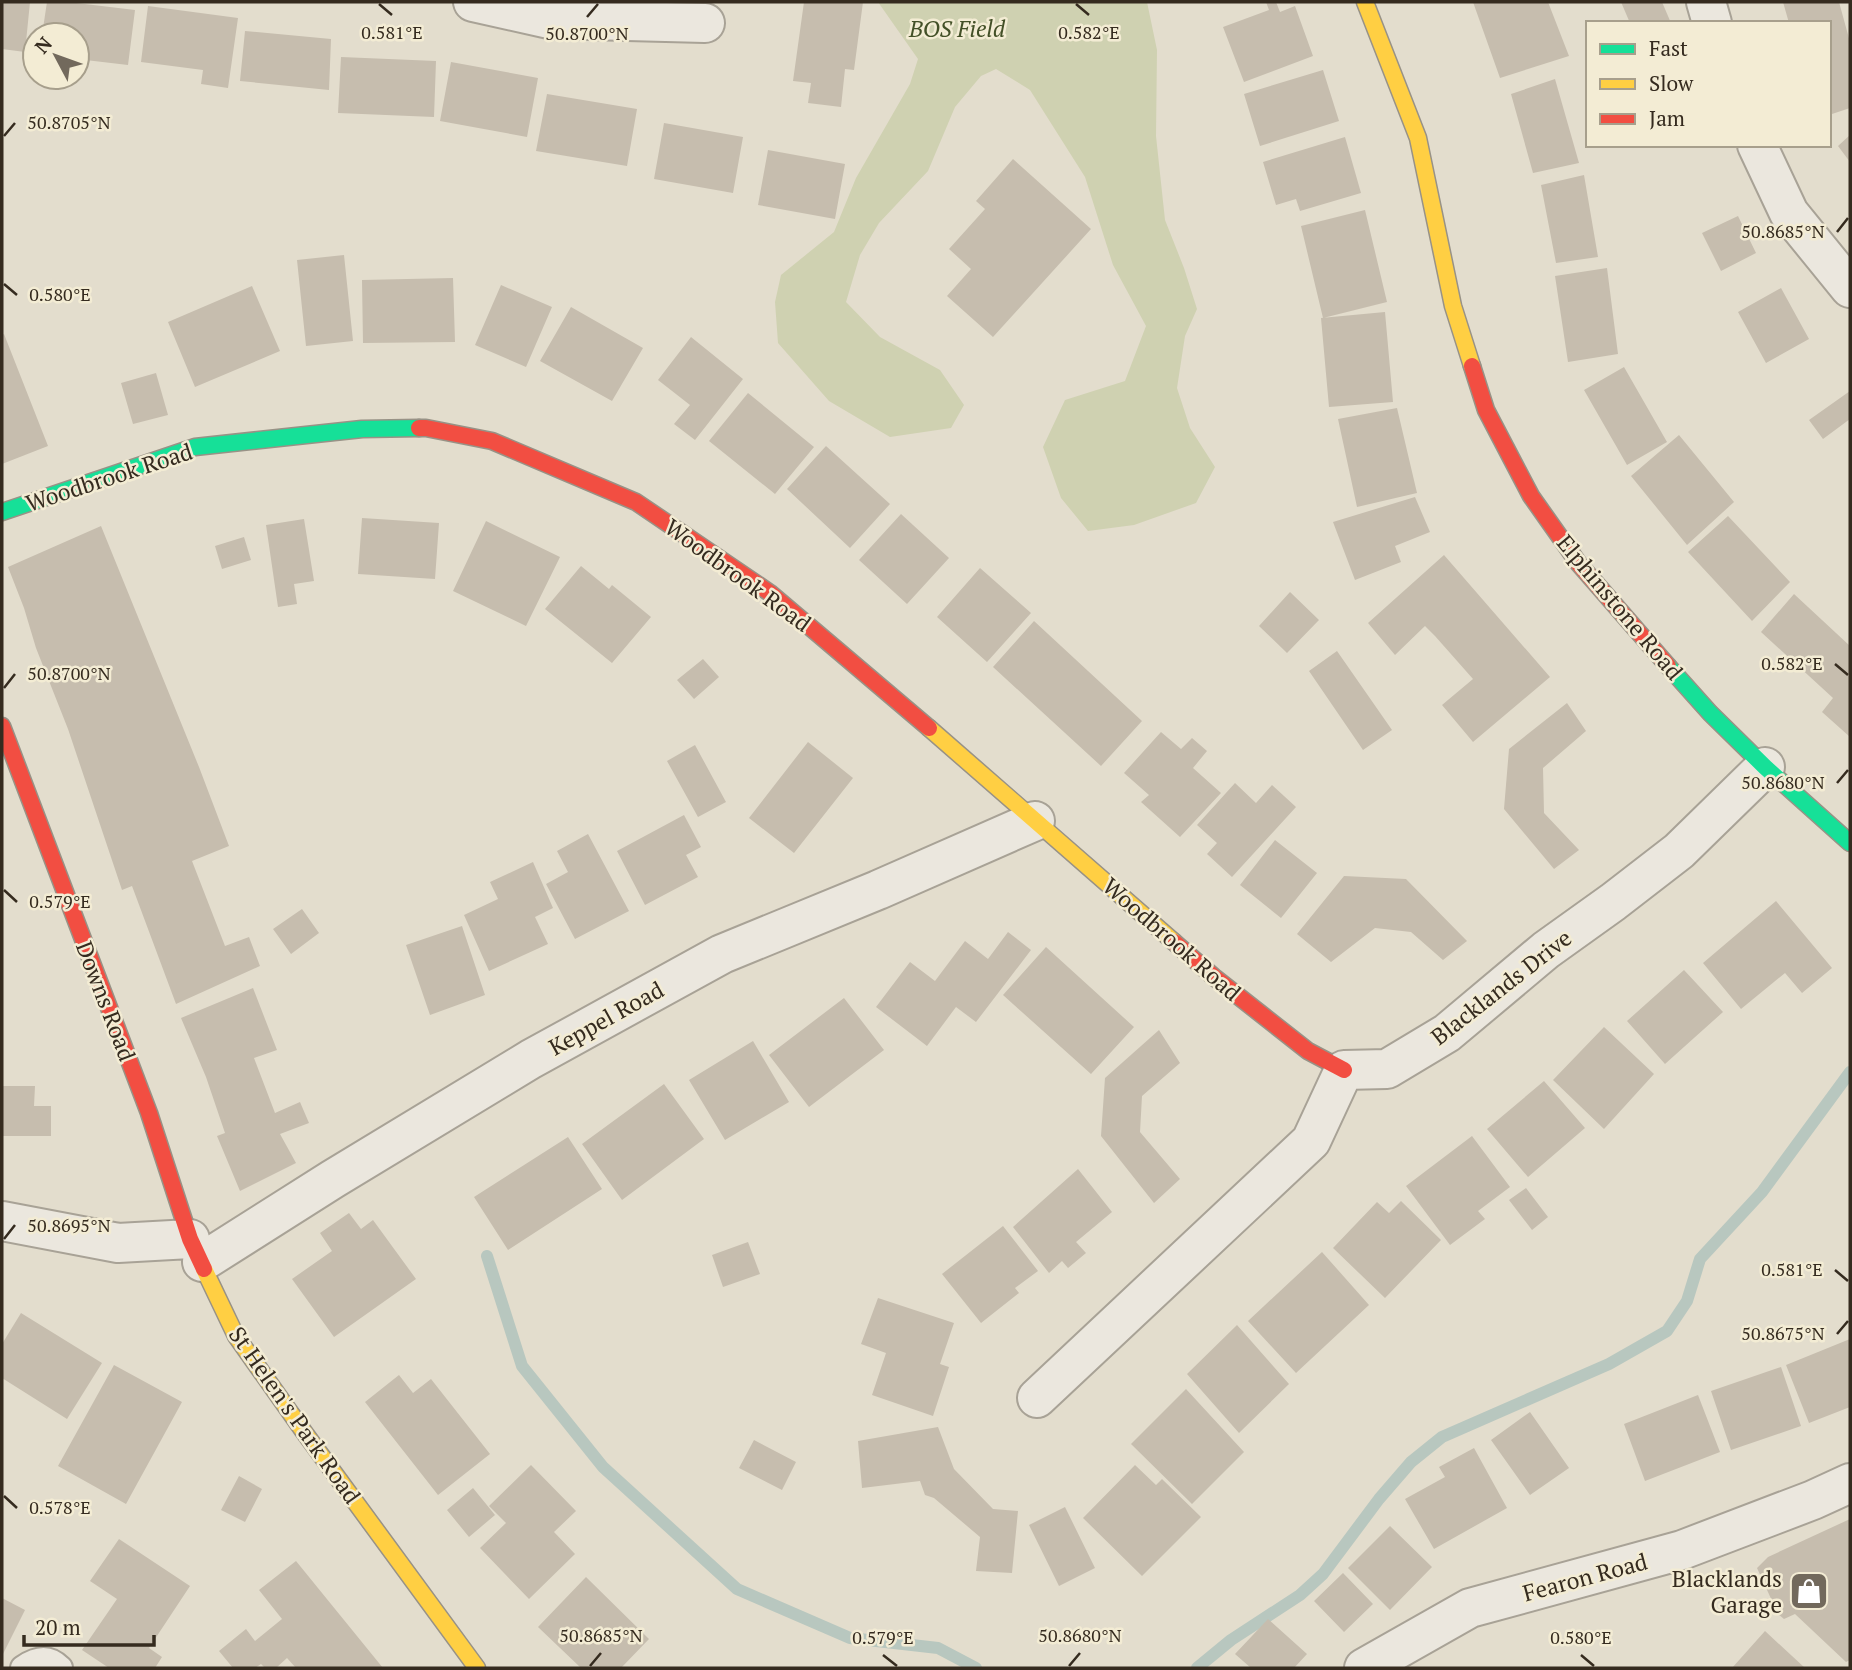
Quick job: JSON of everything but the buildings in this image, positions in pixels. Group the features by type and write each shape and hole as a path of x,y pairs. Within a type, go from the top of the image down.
{"street":[{"path":"473,2 549,19 705,23"},
{"name":"Elphinstone Road","path":"1365,2 1418,138 1453,306 1486,410 1531,496 1579,564 1710,713 1765,767 1849,838"},
{"path":"1706,2 1711,21"},
{"path":"1759,147 1789,213 1850,288"},
{"name":"Woodbrook Road","path":"2,512 195,447 362,429 426,428 492,441 636,502 771,593 891,694 1214,977 1308,1051 1345,1070"},
{"name":"Downs Road","path":"2,726 149,1113 196,1251"},
{"name":"Blacklands Drive","path":"1345,1070 1387,1069 1447,1033 1546,950 1679,851 1765,767"},
{"name":"Keppel Road","path":"196,1251 333,1179 531,1059 722,954 878,890 1035,821"},
{"path":"1037,1398 1311,1141 1345,1070"},
{"path":"2,1221 118,1243 196,1251"},
{"name":"St Helen's Park Road","path":"196,1251 236,1336 477,1668"},
{"name":"Fearon Road","path":"1364,1668 1470,1608 1682,1550 1850,1483"}],"lane":[{"path":"23,1668 33,1661 47,1660 60,1668"}],"green space":[{"name":"BOS Field","path":"878,2 1147,2 1157,50 1156,136 1165,220 1197,309 1185,336 1177,388 1190,428 1215,467 1196,503 1134,525 1088,531 1061,498 1043,447 1065,400 1125,381 1146,326 1113,265 1085,177 1030,90 996,69 981,76 955,107 928,171 879,223 860,255 846,302 880,337 940,370 964,405 951,428 890,437 829,401 778,343 775,302 781,275 834,232 856,178 910,84 918,59"}],"waterway":[{"path":"1197,1668 1231,1640 1300,1595 1323,1574 1379,1499 1411,1462 1442,1437 1609,1364 1667,1331 1687,1301 1700,1259 1762,1192 1850,1072"},
{"path":"487,1256 522,1366 603,1467 737,1589 850,1638 938,1648 976,1668"}],"traffic: fast":[{"path":"2,512 195,447 362,429 419,428"},
{"path":"1668,666 1710,713 1765,767 1850,843"}],"traffic: slow":[{"path":"1365,2 1418,138 1453,306 1472,366"},
{"path":"929,728 1174,942"},
{"path":"204,1269 236,1336 477,1668"}],"traffic: jam":[{"path":"1472,366 1486,410 1531,496 1579,564 1668,666"},
{"path":"419,428 492,441 636,502 770,593 929,728"},
{"path":"2,726 149,1113 190,1239 204,1269"},
{"path":"1174,942 1308,1051 1344,1070"}],"place":[{"name":"Blacklands Garage","path":"1809,1591"}]}
